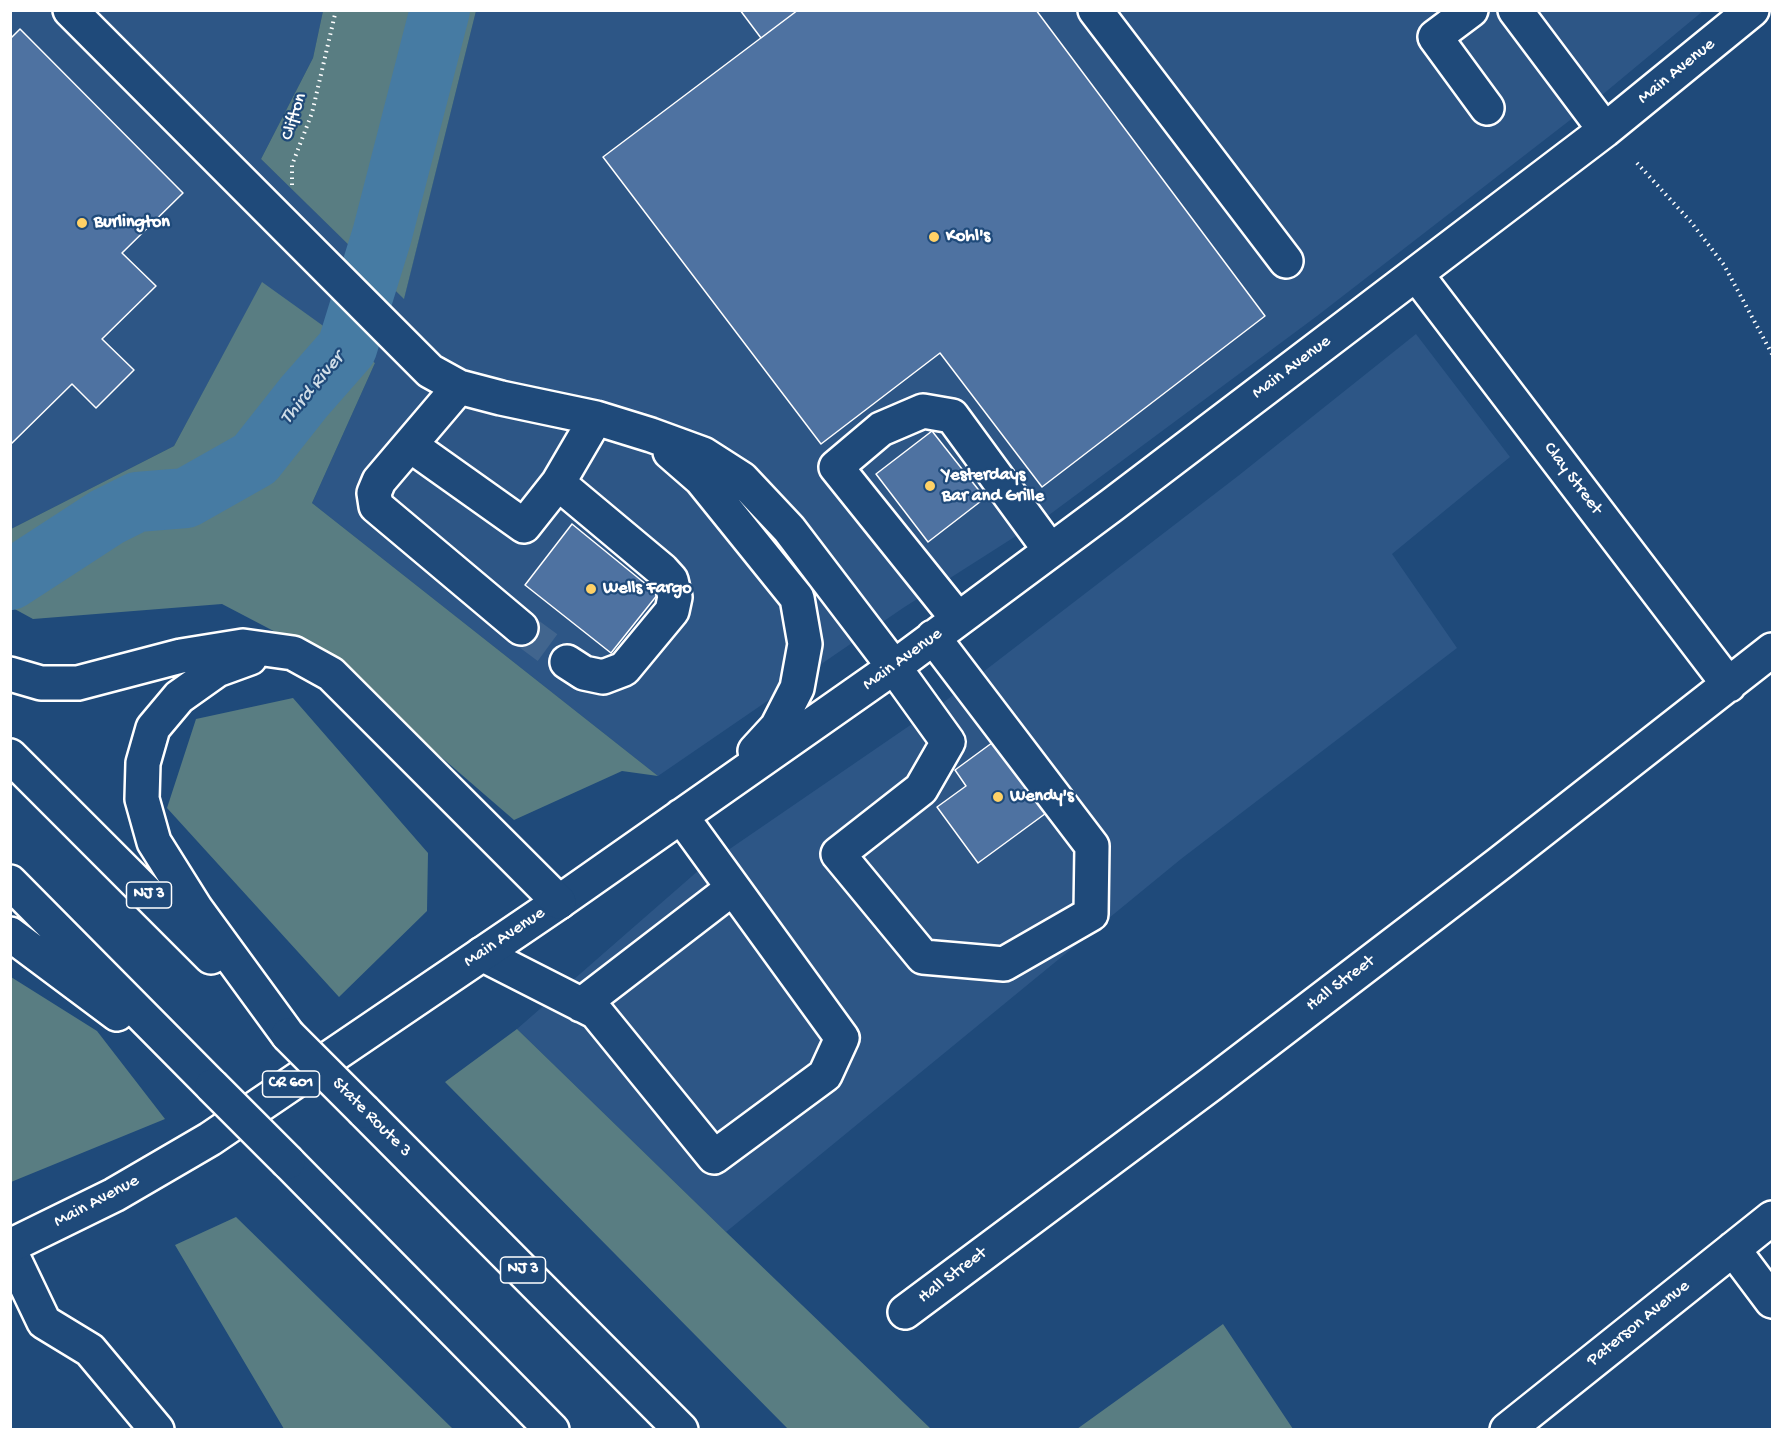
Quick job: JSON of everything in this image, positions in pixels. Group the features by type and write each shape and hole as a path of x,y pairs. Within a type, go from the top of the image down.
{"main road":[{"path":"70,10 430,370 459,387 596,417 703,454 742,479 789,529 948,742 921,789 838,854 923,957 1004,964 1091,914 1092,846 836,467 881,429 923,411 952,416 1050,550"},
{"path":"1095,10 1286,261"},
{"path":"1471,10 1435,37 1487,108"},
{"path":"1515,10 1605,130"},
{"name":"Main Avenue","path":"10,1246 114,1195 210,1138 559,902 894,667 1605,130 1752,10"},
{"name":"Clay Street","path":"1416,274 1729,685"},
{"path":"459,387 379,481 374,493 376,506 521,628"},
{"path":"410,445 524,526 558,483 596,417"},
{"path":"651,435 701,479 797,598 804,644 797,688 777,727 719,790"},
{"path":"558,483 662,570 671,580 675,597 672,611 624,669 603,677 584,673 567,662"},
{"path":"10,674 41,683 78,683 181,656 243,646 293,653 331,674 559,902"},
{"name":"Hall Street","path":"905,1312 1221,1077 1773,650"},
{"path":"288,1035 196,909 154,842 142,799 143,763 153,728 179,697 217,670 253,657 293,653"},
{"name":"State Route 3","path":"10,756 681,1430"},
{"path":"482,954 596,1012 714,1157 825,1075 842,1038 681,816"},
{"path":"10,882 552,1430"},
{"path":"581,1005 734,888"},
{"path":"10,934 212,1086"},
{"name":"Paterson Avenue","path":"1507,1430 1773,1218"},
{"path":"1733,1249 1773,1301"},
{"path":"10,1251 44,1322 90,1350 157,1430"}],"path":[{"name":"Clifton","path":"293,233 292,165 312,113 336,10"},
{"path":"1637,163 1691,222 1724,265 1773,354"}],"shaded area":[{"path":"11,11 323,11 313,58 261,159 404,298 476,11 1703,11 1596,100 1317,316 1049,515 903,608 658,776 312,503 375,363 262,283 174,446 11,529"},
{"path":"1416,334 1510,457 1392,554 1457,648 1181,859 726,1232 517,1029 699,870 944,702 1238,476"}],"green space":[{"path":"323,11 476,11 404,299 261,159 313,58"},
{"path":"262,282 375,363 312,503 658,776 622,771 514,820 329,660 222,604 33,619 11,607 11,529 174,446"},
{"path":"293,698 428,853 427,911 339,997 167,808 196,719"},
{"path":"11,977 97,1031 165,1119 11,1182"},
{"path":"517,1029 931,1429 788,1429 445,1082"},
{"path":"236,1217 453,1429 284,1429 175,1245"},
{"path":"1223,1324 1293,1429 1077,1429"}],"building":[{"path":"740,10 798,10 761,38"},
{"name":"Kohl's","path":"798,10 1036,10 1265,316 1042,487 940,353 821,444 603,157"},
{"name":"Burlington","path":"20,29 183,193 122,253 156,286 102,339 134,370 96,408 72,384 10,445 10,39"},
{"name":"Yesterdays Bar and Grille","path":"932,431 985,498 928,542 876,474"},
{"name":"Wells Fargo","path":"572,524 658,594 611,653 525,585"},
{"name":"Wendy's","path":"1000,737 1053,808 978,863 937,807 966,786 955,770"}],"waterway":[{"name":"Third River","path":"10,580 107,517 137,502 186,498 255,459 304,397 347,348 382,235 440,10"}],"tunnel":[{"path":"521,628 567,662"}],"place":[{"name":"Burlington","path":"82,223"},
{"name":"Kohl's","path":"934,237"},
{"name":"Yesterdays Bar and Grille","path":"930,486"},
{"name":"Wells Fargo","path":"591,589"},
{"name":"Wendy's","path":"998,797"}]}
